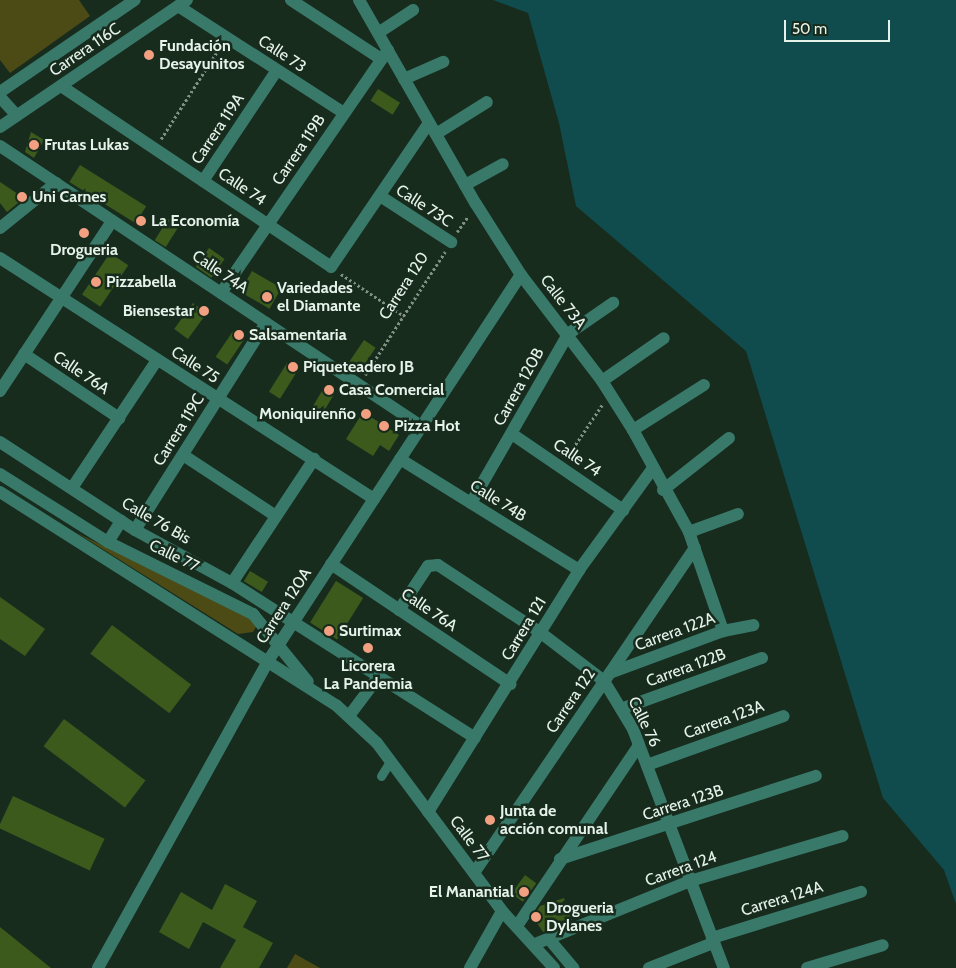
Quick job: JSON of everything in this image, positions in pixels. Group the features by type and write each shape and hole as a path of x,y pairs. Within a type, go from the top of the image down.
{"street":[{"path":"0,92 135,0"},
{"path":"290,0 384,54"},
{"name":"Calle 73A","path":"359,0 378,33 384,54 404,79 476,204 521,275 602,380 633,430 663,490 689,532 724,631"},
{"name":"Calle 73","path":"183,3 226,37 344,113"},
{"name":"Carrera 116C","path":"0,127 183,3"},
{"path":"378,33 413,10"},
{"name":"Carrera 119B","path":"221,293 384,54"},
{"path":"404,79 443,62"},
{"name":"Carrera 119A","path":"203,181 277,70"},
{"name":"Calle 74","path":"61,86 331,267"},
{"path":"0,97 17,116"},
{"path":"331,267 380,196 432,128 487,102"},
{"name":"Calle 74A","path":"0,146 421,426"},
{"path":"465,185 503,164"},
{"path":"0,228 56,183"},
{"name":"Calle 73C","path":"380,196 451,242"},
{"path":"0,390 112,221"},
{"name":"Calle 75","path":"1,259 374,499"},
{"name":"Carrera 120A","path":"98,968 278,644 521,275"},
{"name":"Carrera 120B","path":"471,503 568,334 613,303"},
{"name":"Carrera 119C","path":"135,530 266,322"},
{"path":"602,380 664,338"},
{"name":"Calle 76A","path":"24,354 119,418"},
{"path":"72,488 157,360"},
{"path":"633,430 704,385"},
{"name":"Calle 74","path":"512,434 623,510"},
{"path":"663,490 729,438"},
{"name":"Calle 76 Bis","path":"0,442 135,530 213,571 292,624 379,676 475,738"},
{"path":"183,455 276,516"},
{"path":"232,583 314,459"},
{"name":"Calle 74B","path":"400,459 579,570"},
{"name":"Carrera 121","path":"428,812 510,684 579,570 653,468"},
{"name":"Calle 77","path":"0,474 108,542 202,587 253,614 314,689"},
{"name":"Calle 77","path":"0,492 314,689 349,716 391,760 502,911 554,968"},
{"path":"689,532 738,514"},
{"path":"108,542 121,521"},
{"name":"Carrera 122","path":"474,873 695,548"},
{"name":"Calle 76A","path":"331,564 510,684"},
{"name":"Calle 76","path":"399,610 428,566 438,565 607,677 639,745 724,968"},
{"path":"202,587 213,571"},
{"name":"Carrera 122A","path":"607,677 724,631 753,625"},
{"name":"Carrera 122B","path":"621,709 762,658"},
{"path":"349,716 379,676"},
{"name":"Carrera 123A","path":"647,766 784,716"},
{"path":"517,926 560,859 639,745"},
{"name":"Carrera 123B","path":"560,859 816,776"},
{"name":"Carrera 124","path":"534,944 690,881 843,836"},
{"name":"Carrera 124A","path":"649,968 712,940 861,892"},
{"path":"470,968 502,911"},
{"path":"549,938 573,968"},
{"path":"807,968 883,945"}],"lane":[{"path":"382,776 391,760"}],"path":[{"path":"155,149 226,37"},
{"name":"Carrera 120","path":"359,384 476,204"},
{"path":"331,267 404,316"},
{"path":"560,466 610,394"}],"shaded area":[{"path":"0,0 79,0 90,16 10,73 0,60"},
{"path":"77,533 255,620 256,627 253,632 238,634"},
{"path":"295,954 320,968 287,968"}],"water":[{"path":"493,0 956,0 956,904 944,870 883,798 746,351 576,206 559,123 528,13"}],"building":[{"path":"378,89 400,103 393,115 371,101"},
{"path":"31,132 44,140 34,158 25,152"},
{"path":"80,165 146,206 136,223 69,182"},
{"path":"0,182 24,198 7,212 0,203"},
{"path":"168,219 179,226 166,247 155,240"},
{"path":"209,248 225,259 211,278 196,267"},
{"path":"110,253 128,265 100,307 82,294"},
{"path":"252,271 281,288 269,309 240,292"},
{"path":"193,303 207,313 188,339 174,329"},
{"path":"233,331 245,339 227,365 216,357"},
{"path":"364,340 376,348 359,373 347,365"},
{"path":"287,363 298,370 280,399 269,392"},
{"path":"325,386 335,392 319,420 309,413"},
{"path":"363,412 399,435 389,451 380,445 373,456 346,439"},
{"path":"250,571 268,582 262,592 244,581"},
{"path":"336,581 363,598 337,640 310,623"},
{"path":"0,597 45,629 25,656 0,639"},
{"path":"112,625 191,685 169,713 90,654"},
{"path":"64,719 145,780 125,808 44,746"},
{"path":"13,796 105,839 90,870 0,829 0,824"},
{"path":"525,875 536,883 523,902 511,894"},
{"path":"225,884 257,901 243,927 273,943 259,968 220,968 236,940 203,922 189,949 159,932 181,892 212,910"},
{"path":"564,898 572,920 543,932 533,917 540,906"},
{"path":"0,927 51,968 0,968"}],"place":[{"name":"Fundación Desayunitos","path":"149,55"},
{"name":"Frutas Lukas","path":"34,145"},
{"name":"Uni Carnes","path":"22,197"},
{"name":"La Economía","path":"141,221"},
{"name":"Drogueria","path":"84,233"},
{"name":"Pizzabella","path":"96,282"},
{"name":"Variedades el Diamante","path":"267,297"},
{"name":"Biensestar","path":"204,311"},
{"name":"Salsamentaria","path":"239,335"},
{"name":"Piqueteadero JB","path":"293,367"},
{"name":"Casa Comercial","path":"329,390"},
{"name":"Moniquirenño","path":"366,414"},
{"name":"Pizza Hot","path":"384,426"},
{"name":"Surtimax","path":"329,631"},
{"name":"Licorera La Pandemia","path":"368,648"},
{"name":"Junta de acción comunal","path":"490,820"},
{"name":"El Manantial","path":"524,892"},
{"name":"Drogueria Dylanes","path":"536,917"}]}
